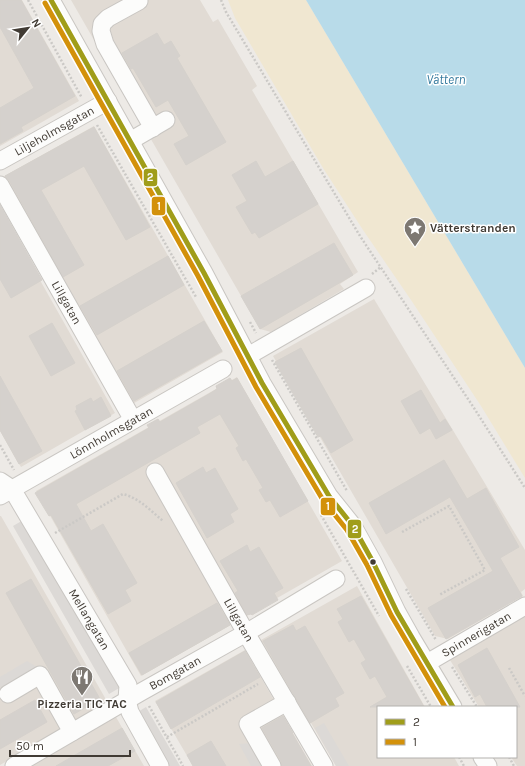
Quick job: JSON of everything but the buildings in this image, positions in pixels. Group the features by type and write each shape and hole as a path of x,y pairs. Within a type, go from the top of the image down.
{"street":[{"path":"51,0 204,274 262,383 329,496 353,526 373,562 397,612 452,706"},
{"path":"130,141 160,124 105,44 101,31 102,24 108,18 139,1"},
{"name":"Liljeholmsgatan","path":"0,162 108,101"},
{"name":"Lillgatan","path":"0,185 133,420"},
{"path":"248,356 366,288"},
{"name":"Lönnholmsgatan","path":"4,488 133,420 223,369"},
{"name":"Lillgatan","path":"155,472 246,633 324,766"},
{"name":"Mellangatan","path":"4,488 128,685 127,700 130,712 160,766"},
{"name":"Bomgatan","path":"14,766 246,633 336,579"},
{"name":"Spinnerigatan","path":"427,663 525,606"},
{"path":"8,694 40,675 72,732"},
{"path":"272,766 248,724 287,702"}],"path":[{"path":"221,0 226,12 360,236 525,488"},
{"path":"51,535 123,494 141,503 165,523"},
{"path":"402,532 449,506 485,570 439,595"},
{"path":"510,668 525,696"},
{"path":"167,737 272,677"}],"shaded area":[{"path":"0,0 22,0 79,101 0,146"},
{"path":"71,0 200,0 213,22 218,19 257,86 252,90 358,272 340,284 344,289 271,332 260,329"},
{"path":"94,126 223,352 129,406 1,178"},
{"path":"0,220 19,243 115,413 21,467 0,431"},
{"path":"374,299 525,550 525,589 521,592 523,596 448,639 435,636 273,356"},
{"path":"237,377 342,561 251,613 242,611 234,623 141,676 36,491"},
{"path":"0,516 108,703 0,765"},
{"path":"25,519 121,687 109,694 13,526"},
{"path":"357,586 424,706 377,706 377,758 455,758 459,766 336,766 311,723 309,724 261,640"},
{"path":"525,616 525,766 517,766 512,758 517,758 517,706 478,706 450,660"},
{"path":"245,650 312,766 193,766 155,701"},
{"path":"27,661 37,667 1,688 0,677"},
{"path":"146,707 180,766 166,766 136,713"},
{"path":"116,717 144,766 29,766"},
{"path":"324,723 349,766 336,766 315,728"},
{"path":"252,743 265,766 251,766 239,744"}],"sand":[{"name":"Vätterstranden","path":"228,0 306,0 525,368 525,478 481,406 323,168 235,18"}],"water":[{"name":"Vättern","path":"306,0 525,0 525,368"}],"transit line":[{"name":"2","path":"51,0 204,273 262,383 329,496 353,526 373,562 397,612 452,706"},
{"name":"1","path":"45,3 198,276 256,387 323,500 347,530 367,565 391,615 444,706"}],"place":[{"name":"Vätterstranden","path":"415,248"},
{"name":"Pizzeria TIC TAC","path":"82,696"}]}
